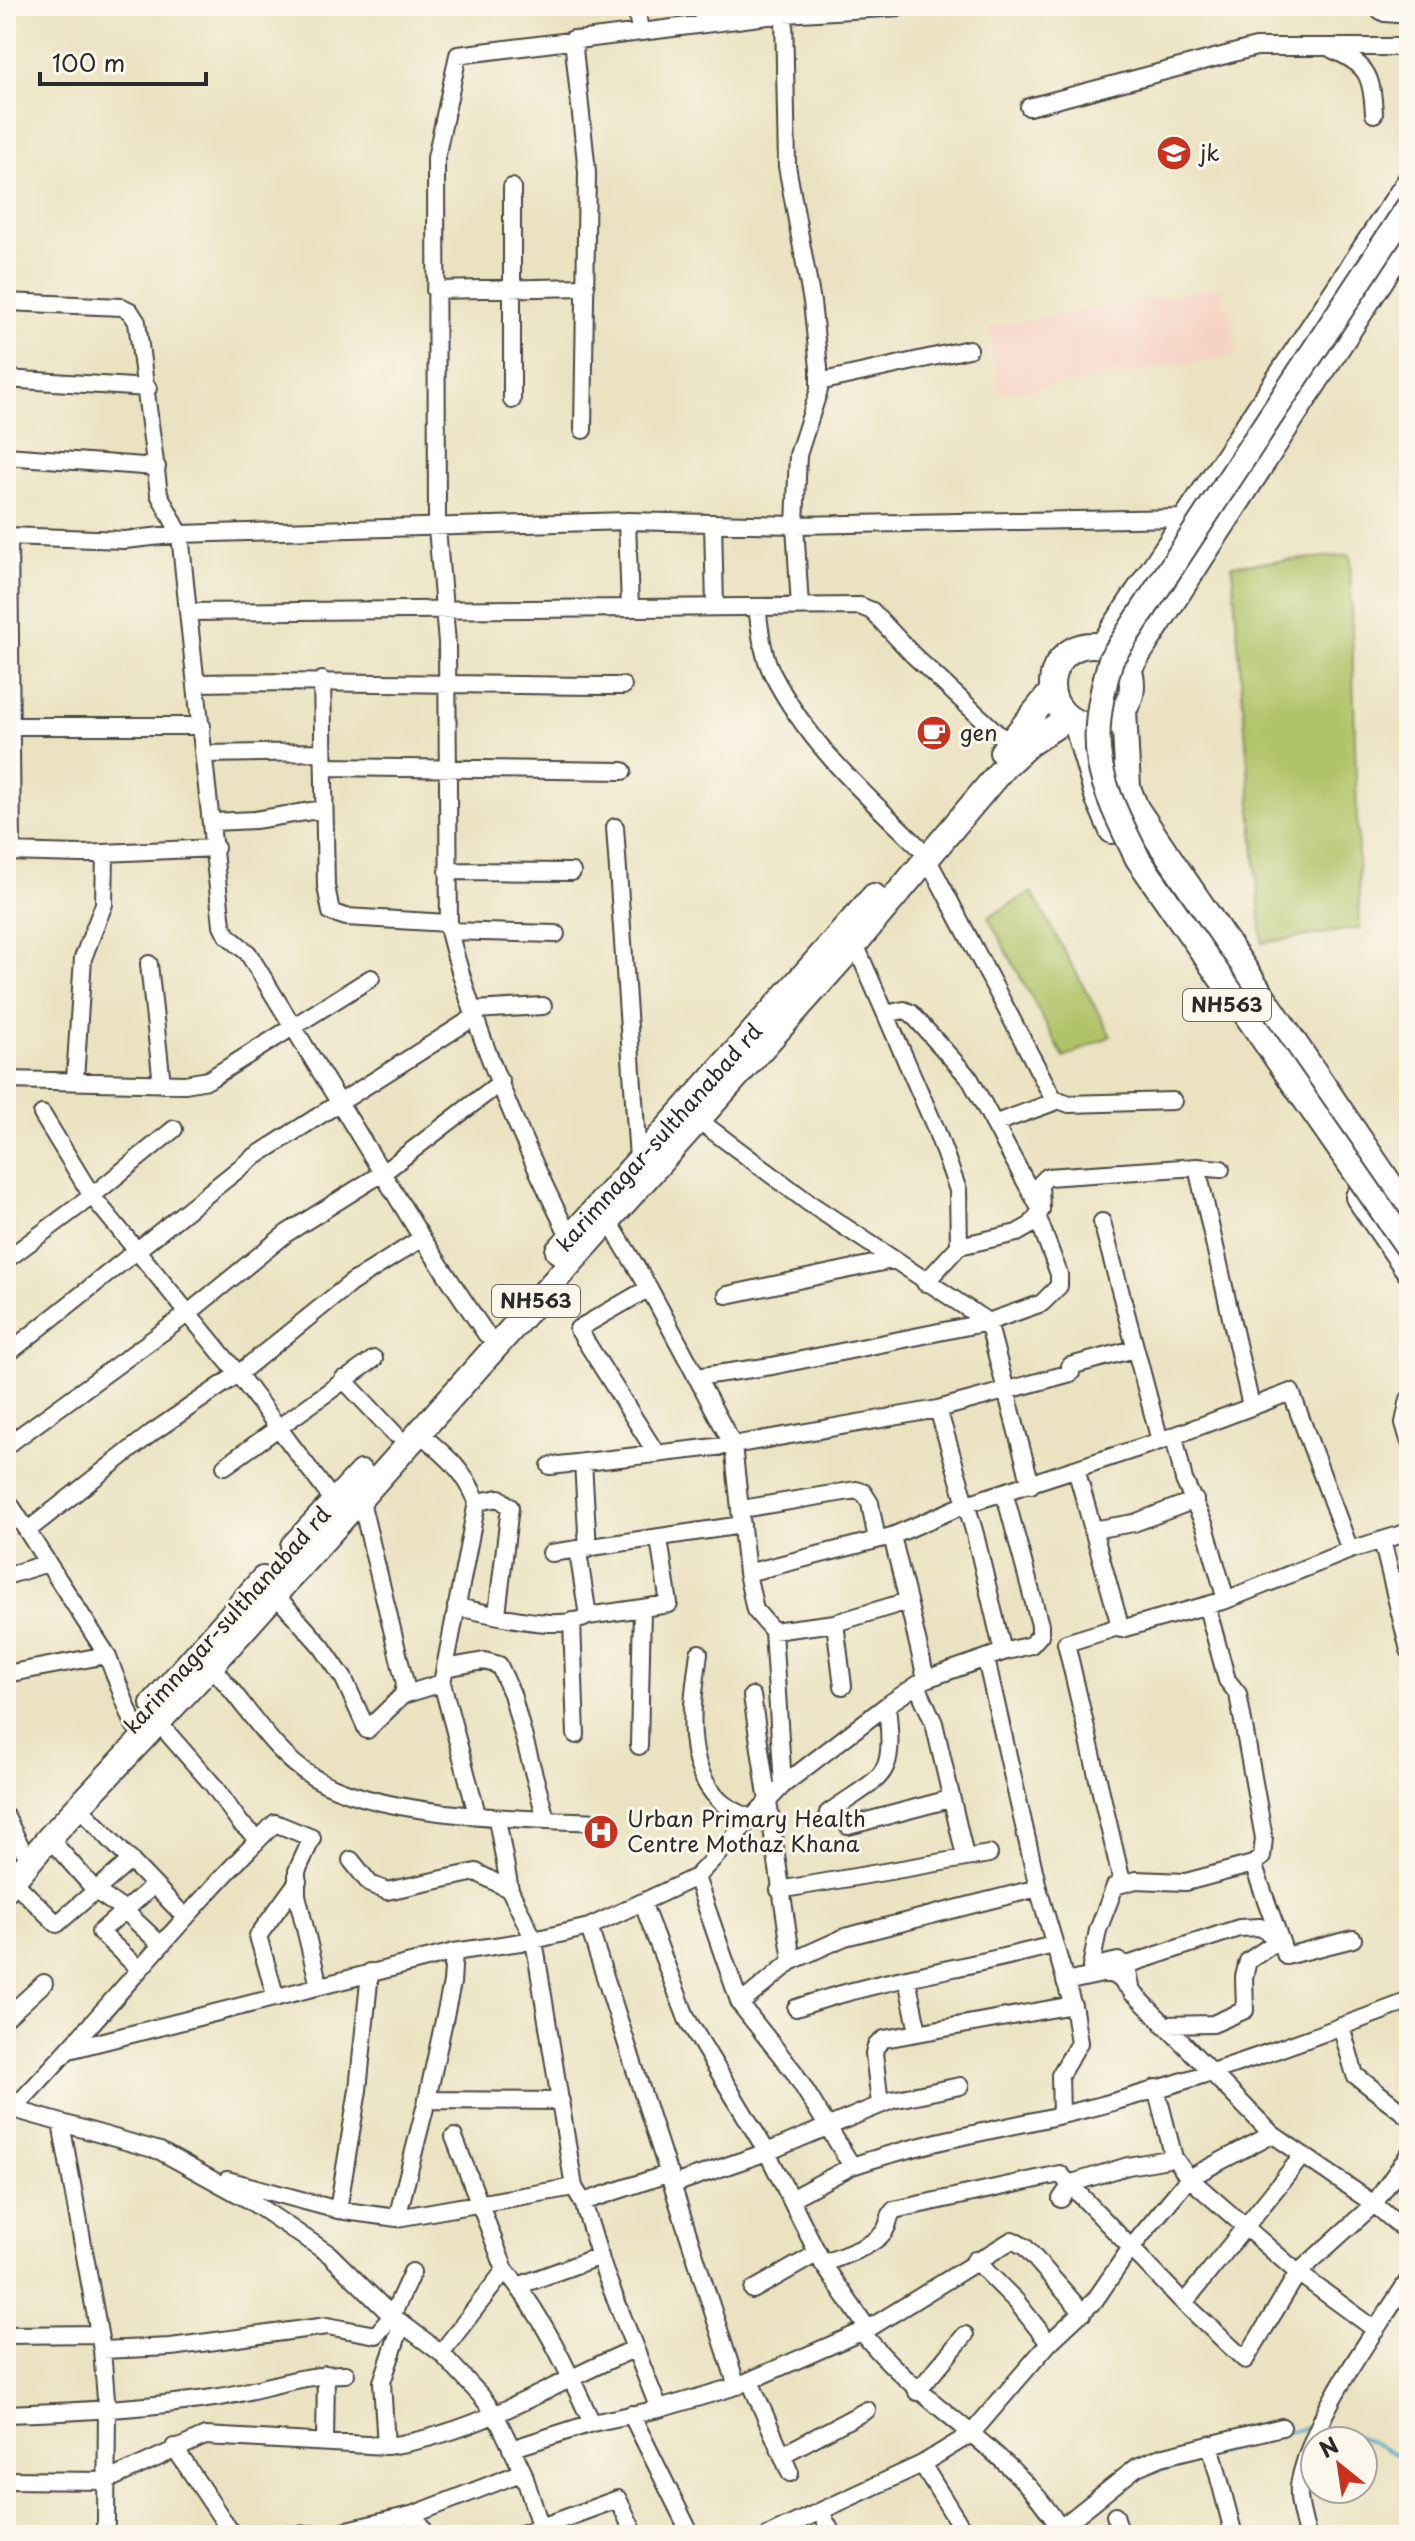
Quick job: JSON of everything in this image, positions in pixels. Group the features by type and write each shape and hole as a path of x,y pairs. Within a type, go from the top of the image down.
{"highway":[{"path":"1409,206 1111,659 1101,696 1096,751 1106,793 1138,859 1409,1249"},
{"path":"1098,645 1113,651 1129,669 1409,237"},
{"name":"NH563","path":"1098,645 1081,647 1067,654 1056,667 1052,691 1057,706 1072,721 1113,833 1409,1271"},
{"name":"NH563","path":"1129,669 1133,686 1124,710 1128,788 1136,808 1409,1212"},
{"name":"karimnagar-sulthanabad rd","path":"12,1871 346,1505 486,1334 638,1158 922,852 1052,691"},
{"name":"NH563","path":"406,1433 608,1220 855,944 922,852 1004,767 1029,744 1072,721 1102,725 1124,710"},
{"name":"NH563","path":"204,1660 273,1592 346,1505"},
{"name":"NH563","path":"12,1871 79,1807 146,1723"}],"street":[{"path":"636,6 640,31"},
{"path":"1373,6 1385,13 1409,15"},
{"path":"570,1238 501,1082 448,927 448,687 437,528 436,158 458,55 640,31 703,15 901,7"},
{"path":"774,12 787,166 812,302 819,382 798,455 795,525 800,607"},
{"path":"573,39 587,172 583,430"},
{"path":"1324,46 1356,60 1372,82 1374,114"},
{"path":"1029,107 1256,47 1409,47"},
{"path":"1098,645 1409,175"},
{"path":"512,187 512,400"},
{"path":"435,290 586,287"},
{"path":"6,302 110,305 130,311 142,339 159,494 180,534 222,925 227,935 248,953 422,1238 486,1334"},
{"path":"819,382 969,349"},
{"path":"6,379 148,388"},
{"path":"6,456 157,467"},
{"path":"216,848 105,853 9,852 7,536 125,540 180,534 627,521 795,525 1184,518"},
{"path":"627,521 630,608"},
{"path":"713,523 715,607"},
{"path":"188,612 860,606 872,611 913,655 1009,744"},
{"path":"757,607 763,650 771,672 795,710 843,773 922,852 1042,1081 1057,1101"},
{"path":"198,683 322,680 448,687 623,686"},
{"path":"322,680 326,897 331,912 346,917 448,927 556,934"},
{"path":"8,726 202,726"},
{"path":"205,754 448,768 623,771"},
{"path":"213,822 255,820 324,809"},
{"path":"615,827 638,1158"},
{"path":"75,1080 83,958 104,904 105,853"},
{"path":"448,871 572,872"},
{"path":"855,944 958,1190 959,1246"},
{"path":"149,964 162,1084"},
{"path":"6,1080 162,1084 208,1080 371,978"},
{"path":"6,1355 251,1159 340,1100 475,1013 543,1006"},
{"path":"696,1377 772,1366 988,1322 1042,1303 1059,1286 1059,1274 1039,1214 996,1123 970,1079 919,1021 904,1010 886,1014"},
{"path":"6,1446 186,1315 287,1233 384,1172 501,1082"},
{"path":"996,1123 1057,1101 1069,1104 1173,1101"},
{"path":"42,1114 92,1196 136,1253 238,1374 279,1429 346,1505 405,1683 403,1695"},
{"path":"697,1119 892,1260 988,1322 1031,1485"},
{"path":"6,1260 92,1196 174,1129"},
{"path":"925,1283 959,1246 1017,1233 1039,1214 1040,1184 1047,1177 1197,1167 1221,1169"},
{"path":"1197,1167 1251,1406"},
{"path":"608,1220 649,1288 733,1445 747,1573 755,1610 773,1631 783,1785"},
{"path":"1102,1222 1135,1349 1167,1438 1195,1500 1226,1600"},
{"path":"18,1525 238,1374 351,1283 422,1238"},
{"path":"727,1295 892,1260"},
{"path":"649,1288 578,1329 656,1453"},
{"path":"550,1466 733,1445 938,1409 1004,1392 1135,1349"},
{"path":"225,1466 374,1359"},
{"path":"343,1379 406,1433 453,1461 472,1486 477,1502 444,1676 477,1814"},
{"path":"747,1573 884,1538 964,1505 1005,1495 1291,1392 1350,1550"},
{"path":"1409,1399 1404,1423 1409,1440"},
{"path":"938,1409 975,1534 1003,1652"},
{"path":"576,1735 583,1462"},
{"path":"1076,1469 1118,1627"},
{"path":"551,1553 659,1539 856,1490 867,1497 908,1601 921,1682 934,1723 965,1856"},
{"path":"69,2050 454,1952 534,1940 589,1927 696,1877 783,1785 887,1705 921,1682 1031,1645 1040,1635 1040,1625 1005,1495"},
{"path":"6,1498 18,1525 48,1563 146,1723 213,1785 241,1824 259,1839"},
{"path":"477,1502 504,1498 510,1507 497,1614"},
{"path":"1092,1530 1134,1523 1195,1500"},
{"path":"1122,1882 1066,1643 1118,1627 1131,1629 1207,1607 1350,1550 1409,1532"},
{"path":"456,1607 536,1622 580,1619 669,1604 659,1539"},
{"path":"1382,1540 1409,1650"},
{"path":"6,1576 48,1563"},
{"path":"273,1592 322,1647 344,1679 367,1730 403,1695 484,1661 499,1665 512,1694 546,1819"},
{"path":"773,1631 835,1623 908,1601"},
{"path":"1207,1607 1227,1680 1238,1694 1264,1838 1262,1857 1253,1864 1186,1882 1122,1882 1115,1886 1098,1930 1091,1967 1118,1961 1127,1965 1239,1928 1260,1927 1279,1940"},
{"path":"639,1746 642,1609"},
{"path":"835,1623 843,1686"},
{"path":"699,1653 691,1734 700,1769 719,1801 752,1819"},
{"path":"6,1674 107,1655"},
{"path":"986,1659 1038,1888 1073,2005 1079,2043 1060,2075 1061,2114"},
{"path":"204,1660 279,1746 313,1777 366,1800 497,1819 603,1822"},
{"path":"752,1696 792,1961"},
{"path":"828,1813 885,1773 892,1751 887,1705"},
{"path":"848,1826 950,1799"},
{"path":"79,1807 185,1917"},
{"path":"6,1817 12,1871 57,1924 131,1860"},
{"path":"497,1819 510,1890 534,1940 574,2187 583,2202 634,2349 659,2409"},
{"path":"319,1986 297,1895 297,1871 312,1838 275,1823 160,1944 69,2050 9,2108 160,2151 207,2175 329,2254 397,2320 441,2353 495,2414 523,2472 542,2532"},
{"path":"49,1838 97,1892 124,1910 160,1944"},
{"path":"779,1890 989,1854"},
{"path":"351,1860 370,1884 387,1891 476,1872 510,1890"},
{"path":"1253,1864 1286,1956 1353,1939"},
{"path":"696,1877 740,2004 794,2072 852,2166"},
{"path":"276,1998 258,1936 298,1881"},
{"path":"139,1969 100,1932 154,1885"},
{"path":"740,2004 792,1961 845,1937 1038,1888"},
{"path":"642,1902 687,2019 767,2152 820,2258 886,2362 917,2392 971,2434 1027,2484 1056,2532 1137,2467 1212,2451 1282,2427"},
{"path":"589,1927 743,2384 790,2473"},
{"path":"1164,2025 1213,2024 1245,2010 1244,1977 1248,1961 1279,1940"},
{"path":"796,2008 847,1990 1053,1945"},
{"path":"397,2218 427,2100 452,1983 454,1952"},
{"path":"1127,1965 1132,1993"},
{"path":"338,2210 358,2090 370,1972"},
{"path":"1065,1982 1107,1973 1132,1993 1272,2134 1374,2204 1409,2234"},
{"path":"907,1979 918,2032"},
{"path":"6,2018 44,1983"},
{"path":"792,2198 852,2166 905,2148 1061,2114 1156,2088 1409,2001"},
{"path":"880,2104 876,2046 884,2039 1073,2005"},
{"path":"1341,2026 1355,2075 1409,2117"},
{"path":"583,2202 767,2152 826,2124 880,2104 960,2086"},
{"path":"1156,2088 1174,2158 1189,2178 1298,2273 1376,2330"},
{"path":"427,2100 561,2101"},
{"path":"61,2123 100,2342 107,2411 106,2523 102,2535"},
{"path":"769,2535 922,2464 971,2434 1049,2343 1083,2313 1105,2288 1130,2249 1189,2178 1272,2134"},
{"path":"454,2137 505,2270 518,2286 570,2376 592,2423"},
{"path":"753,2290 820,2258 878,2238 886,2230 890,2212 900,2207 1055,2173 1072,2183 1130,2249 1245,2360 1298,2273 1374,2204 1409,2154"},
{"path":"1184,2303 1246,2230 1303,2155"},
{"path":"1061,2199 1072,2183 1114,2170 1174,2158"},
{"path":"207,2175 338,2210 397,2218 574,2187"},
{"path":"511,2449 592,2423 659,2409 743,2384 865,2330 1005,2241 1020,2242 1083,2313"},
{"path":"518,2286 600,2256"},
{"path":"975,2260 1016,2301 1049,2343"},
{"path":"441,2353 505,2270"},
{"path":"386,2446 382,2382 412,2272"},
{"path":"1307,2535 1299,2501 1300,2481 1318,2433 1334,2398 1409,2279"},
{"path":"6,2335 171,2347 327,2326 376,2335 397,2320"},
{"path":"917,2392 965,2335"},
{"path":"6,2480 106,2481 174,2447 205,2436 386,2446 431,2437 495,2414 570,2376 634,2349"},
{"path":"325,2442 326,2374"},
{"path":"6,2414 107,2411 221,2397 326,2374 346,2374"},
{"path":"782,2455 867,2410"},
{"path":"631,2414 691,2535"},
{"path":"174,2447 233,2535"},
{"path":"1212,2451 1234,2535"},
{"path":"922,2464 966,2535"},
{"path":"272,2535 331,2534 415,2514 523,2472"},
{"path":"519,2535 542,2532 618,2499 635,2535"},
{"path":"821,2513 833,2535"},
{"path":"415,2514 426,2535"},
{"path":"1115,2515 1121,2535"}],"shaded area":[{"path":"1221,287 1238,355 1000,395 989,327"}],"green space":[{"path":"1350,555 1360,928 1262,943 1232,565"},
{"path":"1032,892 1111,1036 1064,1058 988,917"}],"waterway":[{"path":"1287,2432 1299,2430"},
{"path":"1218,2453 1265,2439"},
{"path":"1379,2446 1409,2463"},
{"path":"1121,2489 1149,2474 1207,2456"},
{"path":"1066,2535 1078,2524"}],"place":[{"name":"jk","path":"1174,153"},
{"name":"gen","path":"934,733"},
{"name":"Urban Primary Health Centre Mothaz Khana","path":"601,1832"}]}
